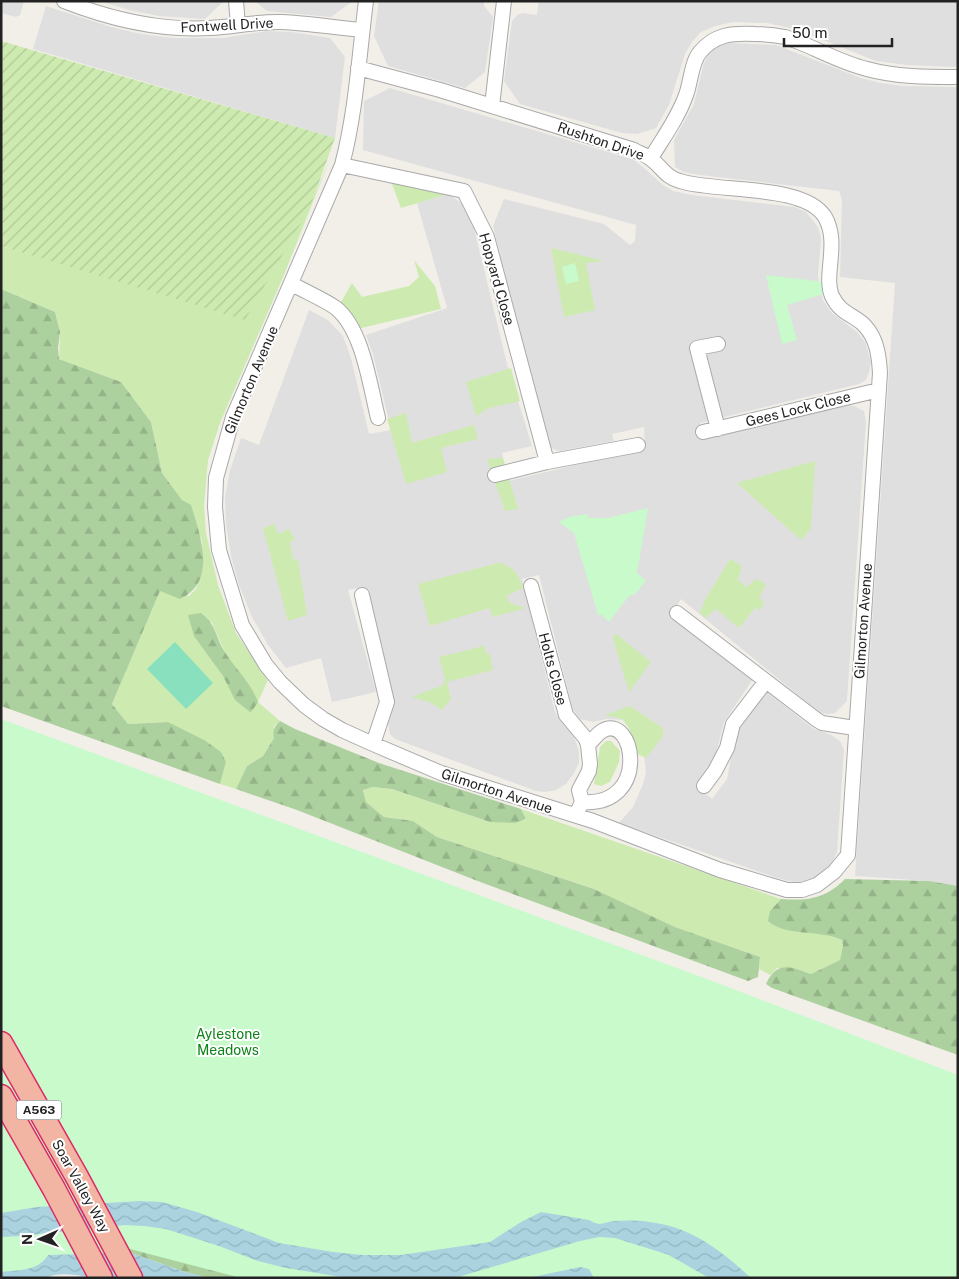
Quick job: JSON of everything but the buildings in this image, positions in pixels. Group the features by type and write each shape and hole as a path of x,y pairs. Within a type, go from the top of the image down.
{"highway":[{"name":"Soar Valley Way","path":"1,1043 77,1177 131,1278"},
{"name":"Soar Valley Way","path":"1,1096 54,1189 100,1278"}],"street":[{"name":"Fontwell Drive","path":"64,1 104,14 152,26 186,29 284,22 362,30"},
{"path":"236,1 238,25"},
{"name":"Gilmorton Avenue","path":"366,1 349,139 342,165 233,417 216,478 214,494 218,550 242,625 266,665 280,682 323,720 441,773 579,809 720,870 787,890 802,890 816,885 834,872 848,855 879,390 879,355 872,337 865,326 846,314 832,295 829,286"},
{"path":"492,106 504,1"},
{"path":"650,158 677,114 686,95 698,54 709,42 723,35 735,33 767,34 785,37 867,70 918,77 958,77"},
{"name":"Rushton Drive","path":"358,68 492,106 634,150 650,158 666,175 680,182 773,193 798,198 815,206 824,217 830,231 832,254 829,286"},
{"name":"Hopyard Close","path":"342,165 464,191 487,237 546,462"},
{"path":"292,284 337,309 353,330 360,342 378,418"},
{"path":"718,344 697,348 718,429"},
{"name":"Gees Lock Close","path":"703,432 879,390"},
{"path":"495,475 546,462 638,445"},
{"name":"Holts Close","path":"530,586 566,715 586,739 588,745"},
{"path":"362,596 387,702 373,744"},
{"path":"677,613 817,720 828,724 855,728"},
{"path":"704,786 715,771 727,748 733,724 766,681"},
{"path":"608,729 619,731 624,735 630,752 631,766 627,780 611,797 579,809 579,790 585,781 590,764 588,745 602,731 608,729"}],"shaded area":[{"path":"1,1 24,1 20,15 16,17 1,13"},
{"path":"100,1 224,1 205,19 159,16 129,10"},
{"path":"255,1 353,1 331,17 267,11"},
{"path":"379,1 484,1 484,6 493,17 485,72 465,88 388,66 374,36"},
{"path":"539,1 958,1 958,64 955,67 907,65 876,61 795,29 767,23 733,22 715,26 701,32 692,42 685,54 669,105 656,128 637,134 622,133 520,104 504,81 512,21 517,15 522,13 537,15"},
{"path":"46,6 111,27 141,34 173,38 223,38 267,31 292,32 330,38 345,57 335,138 33,49"},
{"path":"728,43 776,45 861,78 881,83 903,86 958,87 958,886 929,881 855,876 895,283 840,277 842,200 839,191 700,175 684,172 675,167 674,140 694,104 703,66 708,55 717,46"},
{"path":"390,88 632,159 673,191 795,207 806,212 818,227 821,238 818,276 823,300 832,313 857,332 865,342 871,361 866,380 859,384 700,423 704,439 842,404 854,406 864,411 866,422 847,701 835,713 820,713 681,599 670,616 753,679 724,722 714,762 696,787 712,799 727,779 736,731 766,691 814,729 831,735 840,741 844,750 837,852 829,868 820,876 808,881 794,882 777,878 619,823 633,807 643,784 646,772 644,755 628,720 606,719 593,722 580,719 573,710 539,575 522,579 555,712 574,737 579,751 579,763 566,784 556,790 545,792 536,791 395,739 390,734 388,723 394,704 363,587 348,590 376,692 332,702 321,658 286,668 268,645 252,617 239,585 231,556 226,524 225,497 230,470 241,438 259,445 309,310 328,320 343,336 351,358 369,434 391,430 373,354 366,335 447,308 417,203 448,194 463,204 471,216 509,372 532,446 502,453 508,481 645,448 644,427 612,434 614,441 560,451 553,449 548,444 493,226 504,199 604,224 630,245 635,241 636,225 363,150 364,101"}],"green space":[{"path":"1,41 335,138 310,207 245,320 1,246"},
{"path":"332,154 284,275 220,423 208,460 204,506 206,533 218,585 236,633 268,680 258,702 280,721 274,726 274,738 263,756 247,766 236,789 220,784 226,762 168,722 128,724 112,704 160,591 189,596 196,589 203,569 202,540 182,500 162,473 151,422 121,382 59,359 60,332 55,312 1,289 1,246 101,275 308,210","holes":["211,621 224,650 235,699 211,658"]},
{"path":"390,179 455,192 401,208"},
{"path":"551,248 604,261 586,263 595,310 564,317"},
{"path":"414,260 435,286 441,309 353,330 337,309 352,283 362,297 409,286 419,277"},
{"path":"575,263 579,281 566,284 562,267"},
{"path":"766,275 825,282 827,293 787,305 797,340 782,344"},
{"path":"1,289 55,312 60,332 59,359 121,382 151,422 162,473 182,500 191,505 203,557 203,570 199,581 192,591 180,599 160,591 112,704 128,724 168,722 204,740 221,752 226,762 220,784 1,706"},
{"path":"511,368 520,401 489,408 476,416 466,382"},
{"path":"406,413 412,443 474,425 478,439 441,448 447,472 406,484 387,419"},
{"path":"503,458 518,509 505,511 487,459"},
{"path":"815,461 811,528 801,540 737,483"},
{"path":"648,508 637,573 646,581 635,594 629,596 609,622 602,615 598,615 574,533 559,522 569,517 587,514 589,518 608,518"},
{"path":"274,524 278,534 289,529 295,539 290,542 293,559 298,560 307,615 288,621 263,528"},
{"path":"730,559 742,567 738,580 747,587 756,579 766,584 759,598 764,602 760,610 755,608 739,628 716,609 705,618 700,612 706,598"},
{"path":"502,562 516,574 523,588 506,596 510,603 526,608 493,617 489,608 430,626 418,584"},
{"path":"201,613 212,626 223,649 255,695 258,702 252,711 250,712 235,700 223,676 194,636 188,615"},
{"path":"615,633 651,662 629,692 613,639"},
{"path":"175,642 213,683 186,709 147,669"},
{"path":"484,646 486,653 490,654 493,670 447,682 451,699 442,710 431,703 412,697 443,685 445,679 439,657"},
{"path":"630,706 663,728 663,736 646,758 637,754 629,728 622,719 605,715"},
{"name":"Aylestone Meadows","path":"1,719 707,979 958,1075 958,1278 241,1278 130,1249 1,1278"},
{"path":"280,721 295,729 379,763 521,809 526,819 515,823 490,822 392,789 372,787 363,790 366,802 384,817 413,821 437,837 594,889 675,927 760,957 758,977 748,981 475,880 297,810 236,789 247,766 263,756 274,738 274,728"},
{"path":"606,741 611,741 620,751 619,762 610,782 601,786 594,784 600,747"},
{"path":"372,787 392,789 490,822 526,820 521,809 781,899 770,911 773,925 793,931 820,933 842,940 840,960 811,974 798,969 777,968 770,975 759,969 760,957 675,927 594,889 437,837 413,821 384,817 366,802 363,789"},
{"path":"845,879 929,881 958,886 958,1055 772,988 766,984 770,976 780,968 797,969 811,974 840,960 842,940 784,929 768,921 770,911 781,899 800,900 823,895 838,886"},
{"path":"122,1236 289,1278 209,1278 185,1272 131,1253"}],"water":[{"path":"140,1201 162,1202 197,1212 279,1243 362,1255 401,1255 490,1242 521,1222 541,1212 589,1220 599,1224 612,1221 646,1221 670,1226 696,1236 719,1251 751,1278 709,1278 669,1255 615,1238 599,1237 458,1277 348,1278 286,1268 258,1261 166,1229 144,1226 125,1225 1,1237 1,1213 37,1207"},
{"path":"131,1253 185,1272 209,1278 100,1278 59,1274 46,1278 1,1278 1,1272 34,1267 48,1255"},
{"path":"580,1267 589,1269 594,1278 528,1278"}]}
